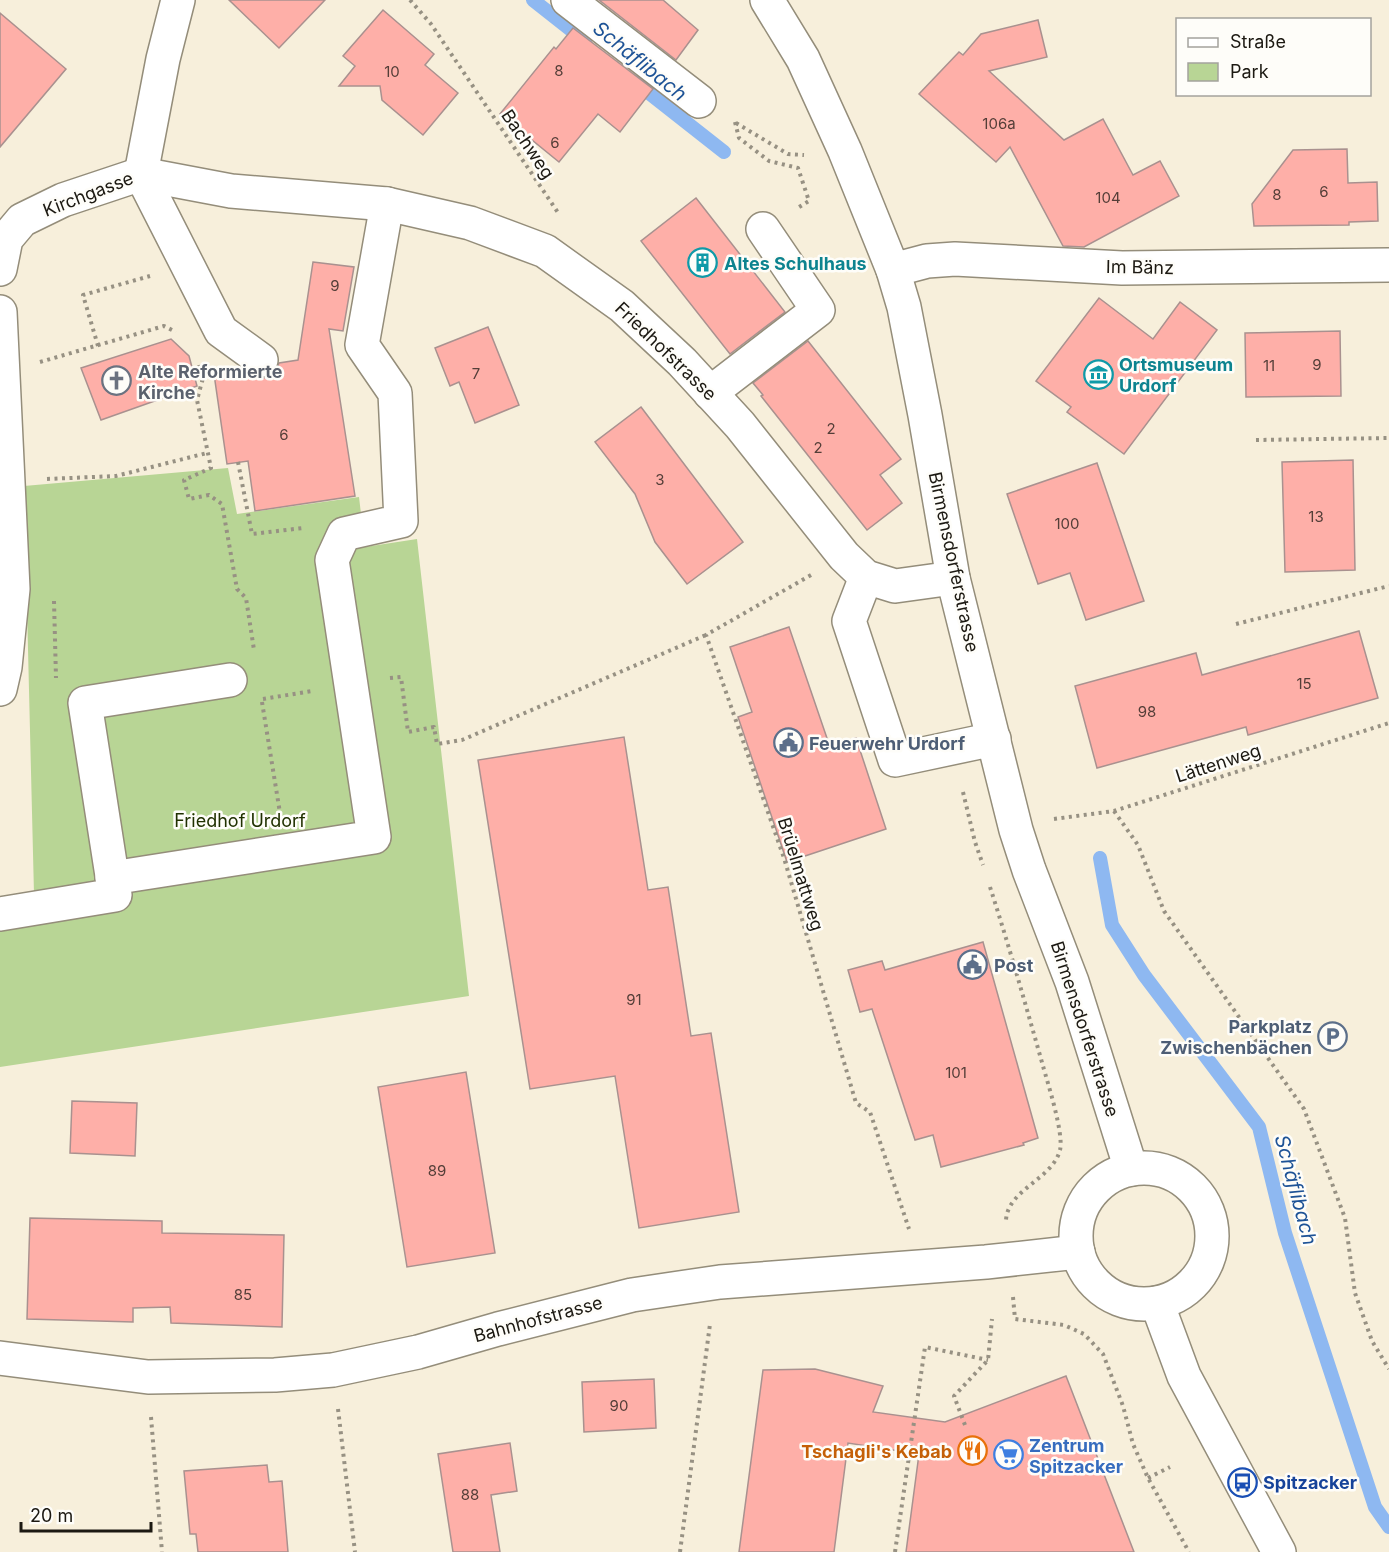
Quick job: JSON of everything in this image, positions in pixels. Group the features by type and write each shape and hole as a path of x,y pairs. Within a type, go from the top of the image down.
{"street":[{"name":"Kirchgasse","path":"2,249 22,220 63,200 141,174 163,59 178,0"},
{"path":"568,0 699,101"},
{"name":"Birmensdorferstrasse","path":"767,0 803,59 845,151 893,270 904,307 953,578 1019,840 1072,982 1131,1169"},
{"name":"Friedhofstrasse","path":"141,174 231,191 387,204 470,223 545,251 622,306 682,362 740,425 855,566"},
{"path":"141,174 221,331 261,360"},
{"path":"112,878 374,837 332,560 344,534 401,521 394,393 362,345 387,204"},
{"path":"710,393 818,310 763,229"},
{"name":"Im Bänz","path":"893,270 927,261 955,259 1122,268 1389,265"},
{"path":"0,312 13,589 5,667 0,689"},
{"path":"953,578 895,586 855,566 849,621 895,760 993,739"},
{"path":"0,914 115,895 85,703 245,685"},
{"path":"1156,1168 1179,1177 1198,1193 1209,1215 1212,1238 1208,1261 1196,1280 1179,1295 1157,1303 1138,1304 1120,1300 1103,1291 1090,1278 1080,1262 1076,1244 1077,1218 1088,1196 1107,1178 1131,1169 1156,1168"},
{"name":"Bahnhofstrasse","path":"0,1358 148,1377 275,1376 333,1370 418,1352 632,1295 720,1282 1010,1260 1078,1252"},
{"path":"1157,1303 1184,1376 1279,1552"}],"path":[{"name":"Bachweg","path":"410,0 431,24 563,219"},
{"path":"699,101 788,154 808,155"},
{"path":"735,122 739,138 769,161 798,168 809,201 763,229"},
{"path":"98,346 83,295 140,277 189,269"},
{"path":"35,363 164,326 182,335"},
{"path":"197,358 203,378 197,400 211,468 184,480 189,499 208,495 222,504 237,589 246,598 256,660"},
{"path":"1256,440 1389,438"},
{"path":"44,488 43,479 116,476 208,453"},
{"path":"238,462 252,534 316,527 344,534"},
{"path":"462,740 706,635 855,566"},
{"path":"1236,624 1389,585"},
{"path":"54,593 57,688"},
{"name":"Brüelmattweg","path":"706,635 784,858 856,1103 870,1113 922,1267"},
{"path":"245,685 285,850"},
{"name":"Lättenweg","path":"1054,819 1114,810 1389,723"},
{"path":"958,747 963,795 985,872"},
{"path":"1114,810 1138,845 1164,911 1305,1108 1345,1218 1355,1293 1372,1341 1389,1369"},
{"path":"989,882 1056,1113 1060,1149 1048,1172 1018,1197 1006,1214"},
{"path":"1013,1298 1015,1319 1064,1324 1084,1334 1103,1354 1123,1406 1133,1444 1148,1478 1190,1552"},
{"path":"965,1425 954,1396 988,1359 992,1319"},
{"path":"680,1552 711,1321"},
{"path":"896,1552 925,1347 988,1359"},
{"path":"333,1370 355,1552"},
{"path":"148,1377 162,1552"},
{"path":"1148,1478 1170,1467"}],"green space":[{"name":"Friedhof Urdorf","path":"228,468 237,514 359,497 365,547 417,539 469,996 0,1067 0,901 34,894 24,486"}],"building":[{"path":"229,0 325,0 279,48"},
{"path":"599,0 663,0 698,30 676,60"},
{"path":"383,10 434,54 425,65 458,93 423,135 382,100 380,86 339,86 355,66 343,56"},
{"path":"0,13 66,69 0,147"},
{"path":"1038,20 1047,57 989,71 1064,140 1103,119 1133,175 1160,161 1179,196 1084,247 1063,246 1010,147 996,162 919,94 959,52 963,55 981,34"},
{"path":"573,28 653,89 620,132 598,114 559,162 500,114 554,47 556,49"},
{"path":"1347,149 1348,183 1377,182 1378,221 1349,222 1349,225 1254,226 1252,204 1293,150"},
{"name":"Altes Schulhaus","path":"696,198 785,312 730,354 641,241"},
{"path":"313,262 354,267 343,331 329,329 355,496 255,511 248,461 227,464 214,374 242,369 258,379 268,377 276,371 279,363 298,360"},
{"name":"Ortsmuseum Urdorf","path":"1099,298 1153,339 1180,302 1217,330 1124,454 1067,412 1071,407 1036,381"},
{"path":"488,327 519,405 475,423 459,382 450,386 435,348"},
{"path":"1340,331 1341,396 1246,397 1245,333"},
{"name":"Alte Reformierte Kirche","path":"171,339 189,356 197,386 101,420 81,368"},
{"path":"808,341 901,459 880,475 902,503 867,530 753,383"},
{"path":"641,407 743,542 687,584 655,542 635,494 595,442"},
{"path":"1353,460 1355,570 1285,572 1282,462"},
{"path":"1097,463 1144,601 1086,620 1070,573 1038,584 1007,494"},
{"name":"Feuerwehr Urdorf","path":"789,627 830,747 856,738 886,829 787,862 738,717 752,712 730,647"},
{"path":"1359,631 1378,698 1248,735 1246,727 1097,768 1075,686 1196,653 1202,675"},
{"path":"624,737 648,890 668,887 691,1036 711,1033 739,1212 639,1228 615,1076 530,1089 478,760"},
{"path":"983,942 1038,1138 1023,1143 1024,1145 941,1167 933,1135 915,1140 872,1009 860,1012 848,970 882,961 885,970"},
{"path":"466,1072 495,1253 407,1267 378,1087"},
{"path":"72,1101 137,1103 135,1156 70,1153"},
{"path":"30,1218 162,1221 162,1233 284,1235 282,1327 171,1323 170,1307 133,1308 133,1322 27,1319"},
{"path":"815,1369 883,1386 873,1412 945,1422 1066,1376 1134,1552 906,1552 919,1454 848,1443 834,1552 739,1552 763,1370"},
{"path":"654,1379 656,1428 584,1432 582,1382"},
{"path":"510,1443 517,1491 491,1495 500,1552 453,1552 438,1454"},
{"path":"267,1465 269,1482 282,1481 288,1552 198,1552 196,1534 190,1534 184,1471"}],"waterway":[{"name":"Schäflibach","path":"533,0 585,41"},
{"name":"Schäflibach","path":"635,82 724,152"},
{"name":"Schäflibach","path":"1100,858 1112,925 1144,975 1259,1127 1285,1233 1375,1507 1389,1527"}],"place":[{"name":"Altes Schulhaus","path":"703,263"},
{"name":"Ortsmuseum Urdorf","path":"1098,374"},
{"name":"Alte Reformierte Kirche","path":"117,381"},
{"name":"Feuerwehr Urdorf","path":"788,743"},
{"name":"Post","path":"973,965"},
{"name":"Parkplatz Zwischenbächen","path":"1333,1036"},
{"name":"Tschagli's Kebab","path":"973,1451"},
{"name":"Zentrum Spitzacker","path":"1008,1455"},
{"name":"Spitzacker","path":"1242,1482"}]}
